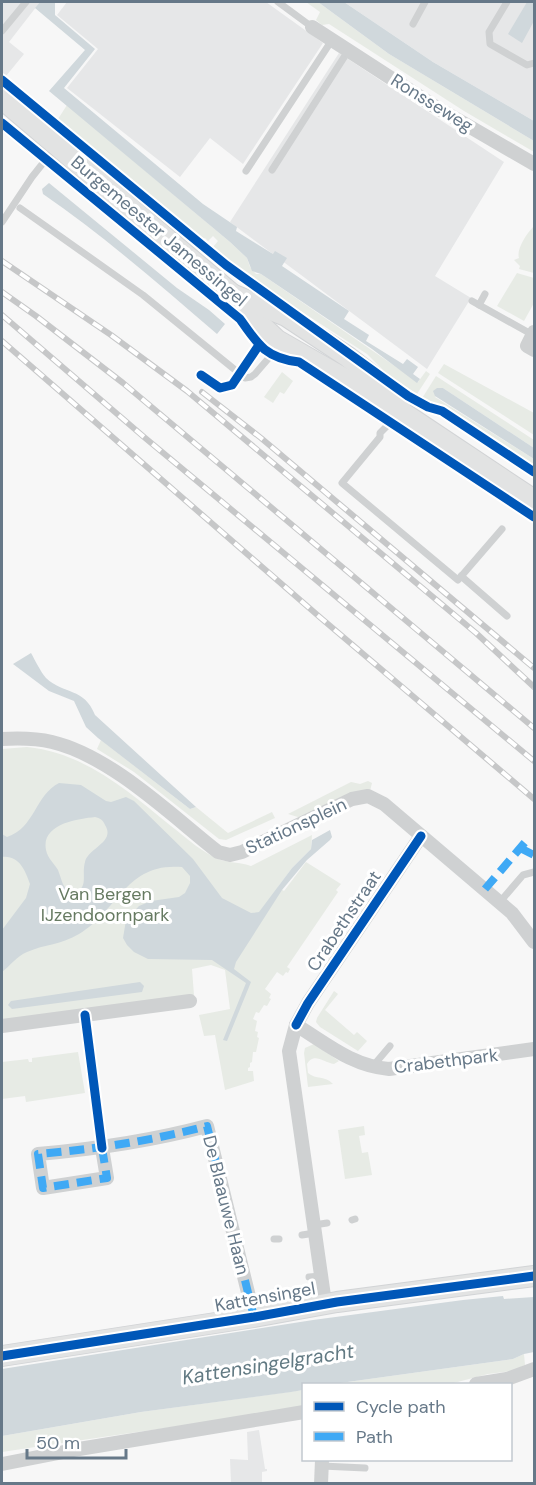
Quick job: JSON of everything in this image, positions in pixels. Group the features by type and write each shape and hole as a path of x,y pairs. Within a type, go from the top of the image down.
{"main road":[{"name":"Burgemeester Jamessingel","path":"2,99 232,294 244,309 279,342 399,410 534,500"},
{"name":"Burgemeester Jamessingel","path":"232,294 286,316 348,357 405,401 534,485"},
{"path":"279,342 277,330 279,326 288,322 296,323"},
{"path":"332,373 344,369 348,357"},
{"name":"Kattensingel","path":"2,1356 325,1304 534,1276"}],"street":[{"name":"Ronsseweg","path":"312,27 434,106 534,164"},
{"path":"534,333 526,346 534,350"},
{"name":"Stationsplein","path":"2,739 27,738 54,742 98,761 128,780 218,852 230,855 352,799 368,796 384,804 499,903 524,926 534,942"},
{"name":"Crabethstraat","path":"325,1304 315,1276 315,1229 289,1051 296,1025 308,1003 421,836"},
{"path":"2,1026 190,1001"},
{"name":"Crabethpark","path":"296,1025 354,1061 371,1068 390,1069 534,1048"},
{"name":"De Blaauwe Haan","path":"102,1148 107,1178 44,1188 38,1154 102,1148 164,1137 207,1126 254,1317"},
{"path":"482,1383 507,1379 534,1369"},
{"path":"2,1464 302,1412"},
{"path":"321,1484 322,1463"}],"lane":[{"path":"2,31 26,2"},
{"path":"278,2 312,27"},
{"path":"413,24 425,2"},
{"path":"507,2 489,32 490,44 527,65 534,63"},
{"path":"246,171 332,40"},
{"path":"272,170 348,51"},
{"path":"2,222 32,177 57,146"},
{"path":"20,208 142,295 245,378 255,374 279,342"},
{"path":"485,294 476,303 534,333"},
{"path":"389,425 380,433 380,437 342,483 458,580 502,529"},
{"path":"461,576 507,616"},
{"path":"499,903 523,875 534,872"},
{"path":"371,1068 390,1046"},
{"path":"322,1463 365,1468"}],"shaded area":[{"path":"2,2 40,2 9,42 24,54 6,76 2,72"},
{"path":"67,2 266,2 323,43 243,164 210,138 180,177 67,88 98,49 57,15"},
{"path":"344,2 534,2 534,121 433,62"},
{"path":"339,53 504,162 435,276 471,298 427,369 230,222"},
{"path":"259,1430 265,1469 267,1469 262,1472 262,1483 231,1483 230,1459 248,1460 247,1432"}],"green space":[{"path":"306,2 318,2 389,54 534,141 534,152 464,111 329,24 322,25 316,20 320,12"},
{"path":"2,83 197,246 200,256 18,104 2,90"},
{"path":"67,105 230,242 247,258 256,274 261,274 418,382 426,371 430,374 417,394 386,373 367,354 262,286 213,247 218,241 213,236 208,241 203,239 58,119"},
{"path":"60,158 213,286 265,341 263,344 246,322 223,301 56,163"},
{"path":"534,226 534,273 519,269 520,266 514,260 519,258 518,254 525,237"},
{"path":"517,273 534,278 534,303 524,321 497,306"},
{"path":"444,364 534,413 534,435 438,373"},
{"path":"282,372 293,381 284,394 280,392 273,403 264,397"},
{"path":"436,376 534,440 534,448 443,388 435,397 534,459 534,468 442,409 421,400"},
{"path":"101,740 190,809 196,807 228,833 272,812 275,818 226,840 219,839 134,772 97,749"},
{"name":"Van Bergen IJzendoornpark","path":"27,747 68,757 87,765 122,787 196,846 222,860 251,866 312,835 311,849 292,868 278,887 284,891 306,862 341,884 336,890 338,892 287,967 290,969 288,973 286,972 283,976 277,972 265,989 271,994 269,998 271,999 259,1013 256,1012 253,1019 257,1021 255,1031 258,1032 257,1037 259,1038 248,1071 253,1071 254,1081 225,1090 215,1035 204,1036 199,1015 230,1009 225,970 211,965 192,969 194,995 2,1022 2,749"},
{"path":"368,781 372,783 370,791 344,796 301,818 288,814 351,782 360,784"},
{"path":"334,991 338,994 325,1010 354,1035 357,1032 367,1041 358,1051 320,1027 316,1022"},
{"path":"314,1044 339,1061 334,1064 316,1058 310,1060 307,1064 308,1073 327,1079 333,1084 308,1087 304,1053 305,1048"},
{"path":"78,1052 85,1093 26,1102 25,1096 2,1099 2,1062 28,1059 32,1062 32,1058"},
{"path":"364,1126 365,1135 359,1136 362,1153 368,1152 372,1175 345,1179 338,1130"},
{"path":"524,1354 525,1365 512,1371 488,1374 454,1383 340,1383 513,1359"},
{"path":"302,1390 302,1407 2,1452 2,1436 141,1412"}],"water":[{"path":"40,2 55,2 55,15 95,49 64,88 203,204 237,227 236,231 273,254 275,251 287,258 282,266 349,311 344,319 369,335 366,341 403,364 407,359 418,367 413,374 420,379 417,383 372,349 261,274 252,271 247,258 230,242 49,91 85,50 35,8"},
{"path":"318,2 344,2 433,62 534,121 534,141 389,54"},
{"path":"527,2 534,2 534,21 522,43 508,34"},
{"path":"49,183 177,288 225,324 217,334 110,244 43,194 42,189"},
{"path":"443,388 534,448 534,459 435,396 433,391"},
{"path":"31,653 46,678 85,700 95,715 196,807 190,809 98,738 86,727 74,701 49,691 13,664"},
{"path":"59,783 81,785 106,801 111,802 126,797 134,801 193,859 222,898 251,913 259,912 292,868 311,849 312,840 330,830 332,837 330,840 307,860 282,890 236,962 234,969 251,982 227,1041 223,1040 246,983 212,960 148,959 134,952 123,938 126,920 139,906 151,901 179,897 185,893 190,883 190,876 182,867 163,867 148,872 135,880 93,924 79,934 23,954 2,972 2,930 26,898 30,884 17,861 13,858 2,857 2,834 7,837 24,826 51,788","holes":["95,817 104,823 107,836 87,857 83,885 78,891 72,893 64,886 58,870 48,856 46,841 49,834 62,824"]},
{"path":"140,982 144,986 142,992 12,1009 8,1005 11,1001"},
{"name":"Kattensingelgracht","path":"503,1296 504,1299 534,1297 534,1352 513,1359 340,1383 302,1383 302,1390 141,1412 2,1436 2,1369 313,1320"}],"railway":[{"path":"2,261 111,335 187,391 476,633 534,687"},
{"path":"2,292 123,383 534,728"},
{"path":"2,315 144,437 534,761"},
{"path":"2,341 322,619 534,799"},
{"path":"202,392 261,438 534,668"}],"marked path":[{"path":"485,889 527,840"},
{"path":"520,848 534,855"},
{"path":"102,1148 107,1178 43,1188 38,1154 123,1144 207,1126 254,1317"}],"cycle path":[{"path":"2,80 226,265 408,396 428,407 442,411 534,472"},
{"path":"2,123 240,319 264,349 278,357 299,362 534,517"},
{"path":"201,375 220,388 232,385 259,345"},
{"path":"296,1025 308,1003 421,836"},
{"path":"85,1015 102,1148"},
{"path":"2,1356 337,1302 534,1276"}]}
